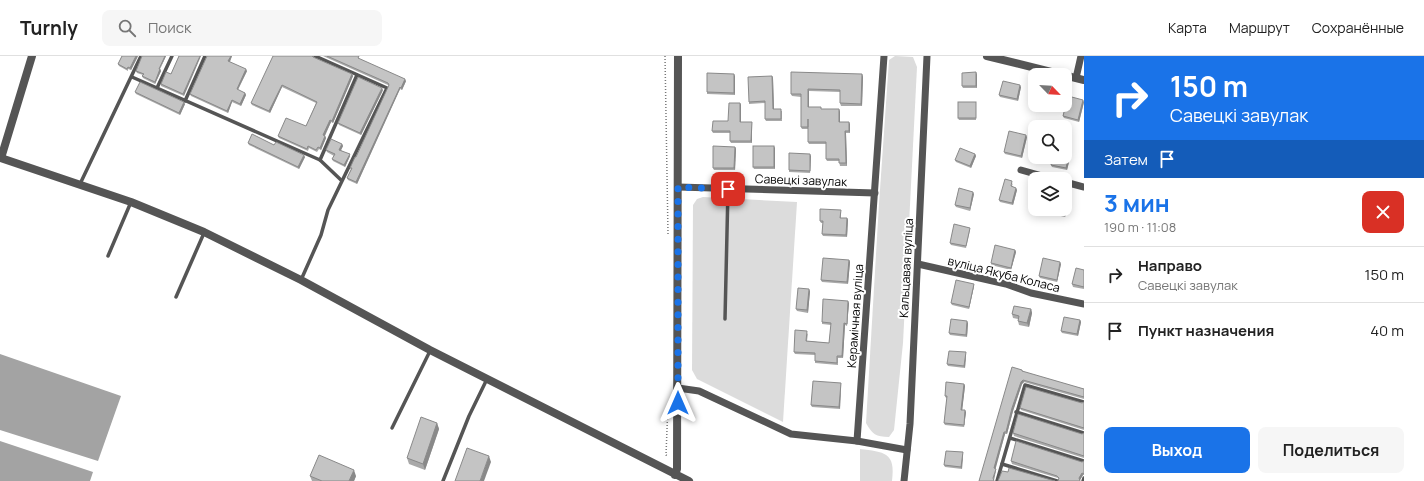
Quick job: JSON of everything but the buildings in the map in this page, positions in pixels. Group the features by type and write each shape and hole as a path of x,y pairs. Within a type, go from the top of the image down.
{"street":[{"path":"32,56 1,157 131,202 204,232 301,280 430,350 689,481"},
{"path":"675,474 677,469 678,388 678,56"},
{"name":"Керамічная вуліца","path":"857,441 884,56"},
{"name":"Кальцавая вуліца","path":"904,481 918,264 927,56"},
{"path":"987,56 1080,79 1081,56"},
{"path":"1020,170 1028,172"},
{"path":"1072,184 1084,187"},
{"name":"Савецкі завулак","path":"678,187 875,193"},
{"name":"вуліца Якуба Коласа","path":"918,264 1006,284 1031,293 1084,304"},
{"path":"678,388 698,391 791,434 857,441 907,450"}],"lane":[{"path":"80,184 141,56"},
{"path":"157,88 172,56"},
{"path":"184,100 205,56"},
{"path":"301,280 321,235 328,210 341,180 386,88 315,56"},
{"path":"320,160 357,75"},
{"path":"132,77 320,160 341,180"},
{"path":"725,319 728,189"},
{"path":"108,256 131,202"},
{"path":"176,297 204,232"},
{"path":"392,428 430,350"},
{"path":"443,481 469,416 487,379"},
{"path":"997,481 1025,385 1084,402"},
{"path":"1016,412 1084,433"},
{"path":"1010,438 1084,461"},
{"path":"1002,464 1057,481"}],"path":[{"path":"665,56 668,241"},
{"path":"668,401 666,455 677,460"}],"shaded area":[{"path":"895,56 913,57 917,67 903,343 894,430 889,437 875,434 870,430 866,423 889,60"},
{"path":"703,197 797,202 783,422 697,379 692,370 693,205 697,199"},
{"path":"0,354 121,396 98,461 0,430"},
{"path":"0,441 93,472 90,481 0,481"},
{"path":"860,449 882,453 890,459 893,471 892,481 860,481"}],"route":[{"path":"678,403 678,187 728,189"}]}
